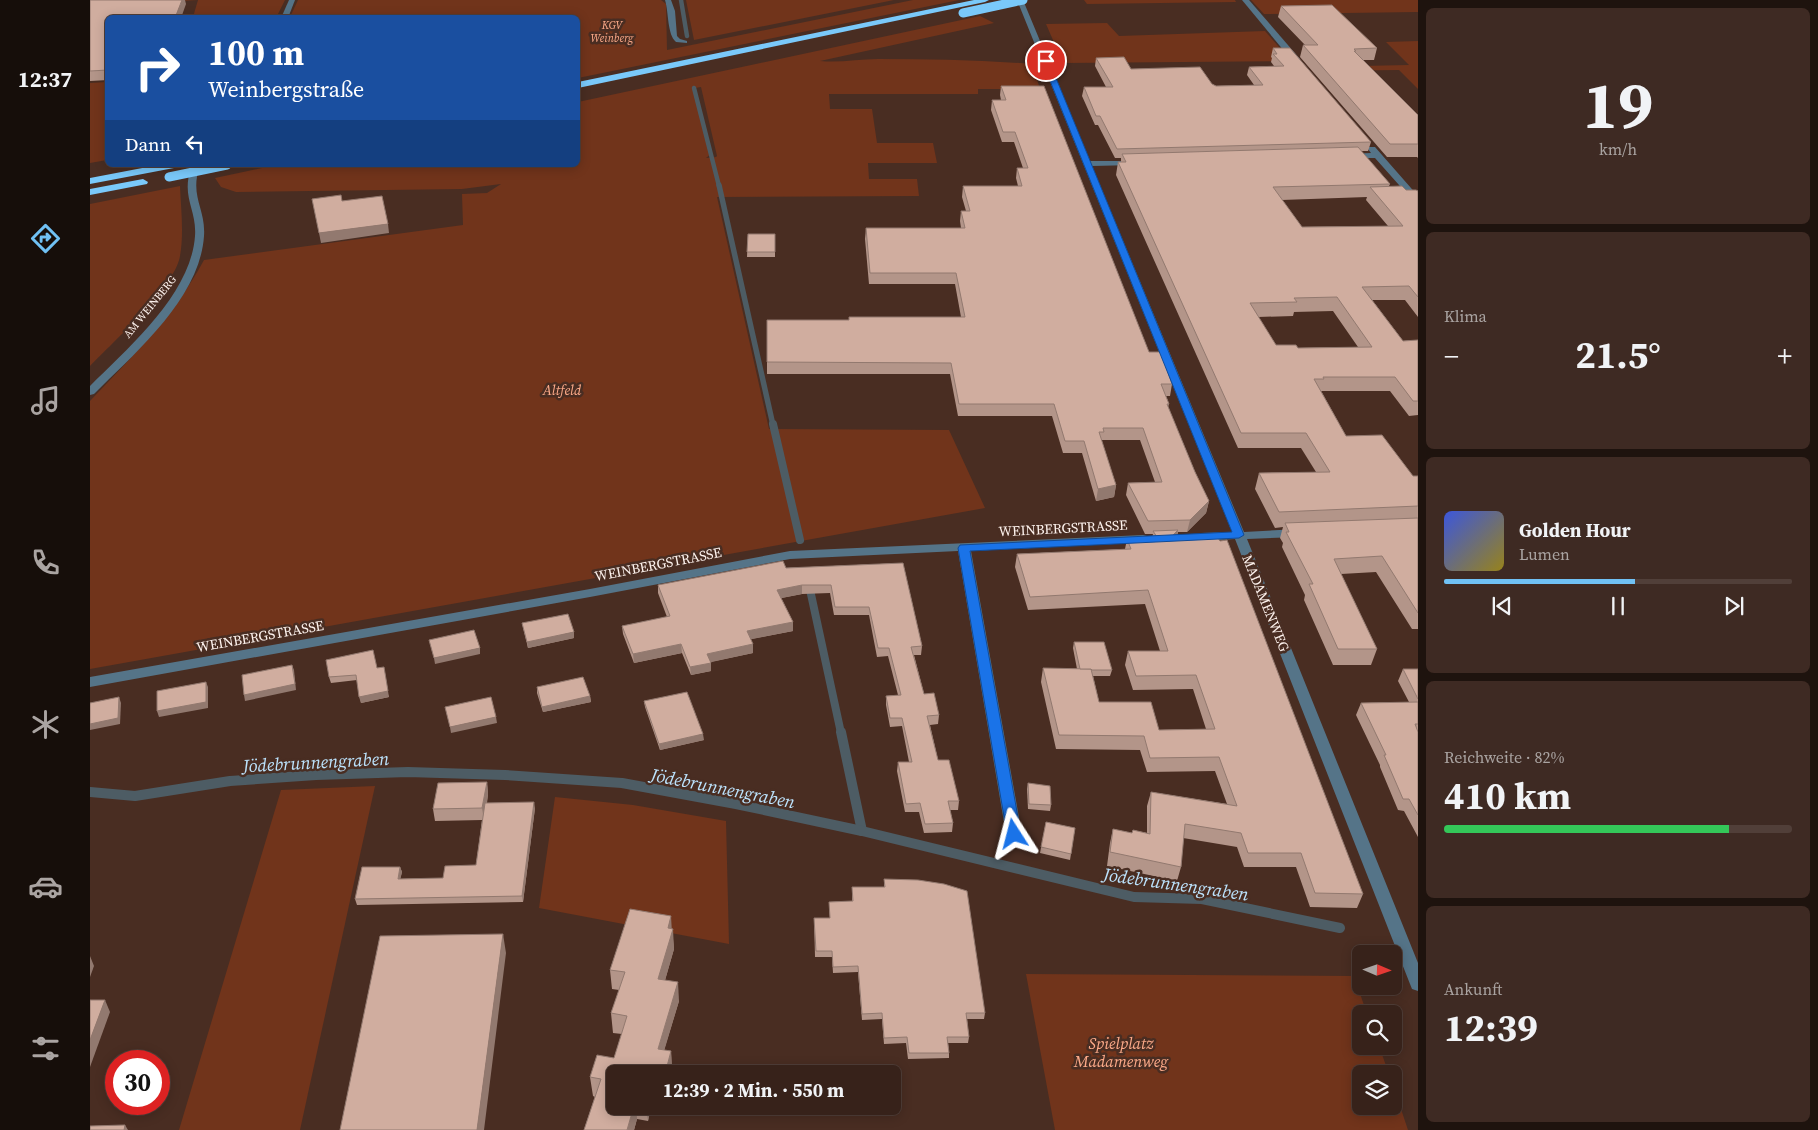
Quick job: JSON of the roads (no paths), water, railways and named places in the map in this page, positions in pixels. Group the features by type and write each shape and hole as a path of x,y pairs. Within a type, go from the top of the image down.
{"highway":[{"path":"580,94 960,10 985,0"},
{"path":"580,85 960,10 1021,0"},
{"path":"90,181 170,169 198,167"},
{"path":"90,192 170,169"}],"street":[{"path":"285,15 292,0"},
{"path":"668,0 672,11 674,37 678,41 685,42"},
{"name":"MADAMENWEG","path":"1021,0 1239,535 1418,984"},
{"path":"1245,0 1304,69"},
{"path":"1366,142 1418,202"},
{"path":"1338,157 1377,155"},
{"path":"1087,164 1143,163"},
{"name":"AM WEINBERG","path":"90,392 144,336 185,285 198,257 200,234 189,184 195,167"},
{"path":"1189,537 1309,532"},
{"name":"WEINBERGSTRASSE","path":"90,682 600,591 790,555 1159,538"},
{"path":"964,548 1014,834"}],"waterway":[{"path":"681,0 687,36"},
{"path":"694,88 719,186"},
{"path":"719,185 773,425"},
{"path":"773,424 800,540"},
{"path":"809,585 841,733"},
{"path":"841,732 862,831"},
{"name":"Jödebrunnengraben","path":"90,792 135,796 230,781 316,775 408,772 505,775 622,783 736,804 862,831"},
{"name":"Jödebrunnengraben","path":"862,831 1134,897 1202,899 1340,928"}],"park label":[{"name":"KGV Weinberg","path":"612,31"},
{"name":"Altfeld","path":"562,390"},
{"name":"Spielplatz Madamenweg","path":"1121,1052"}]}
